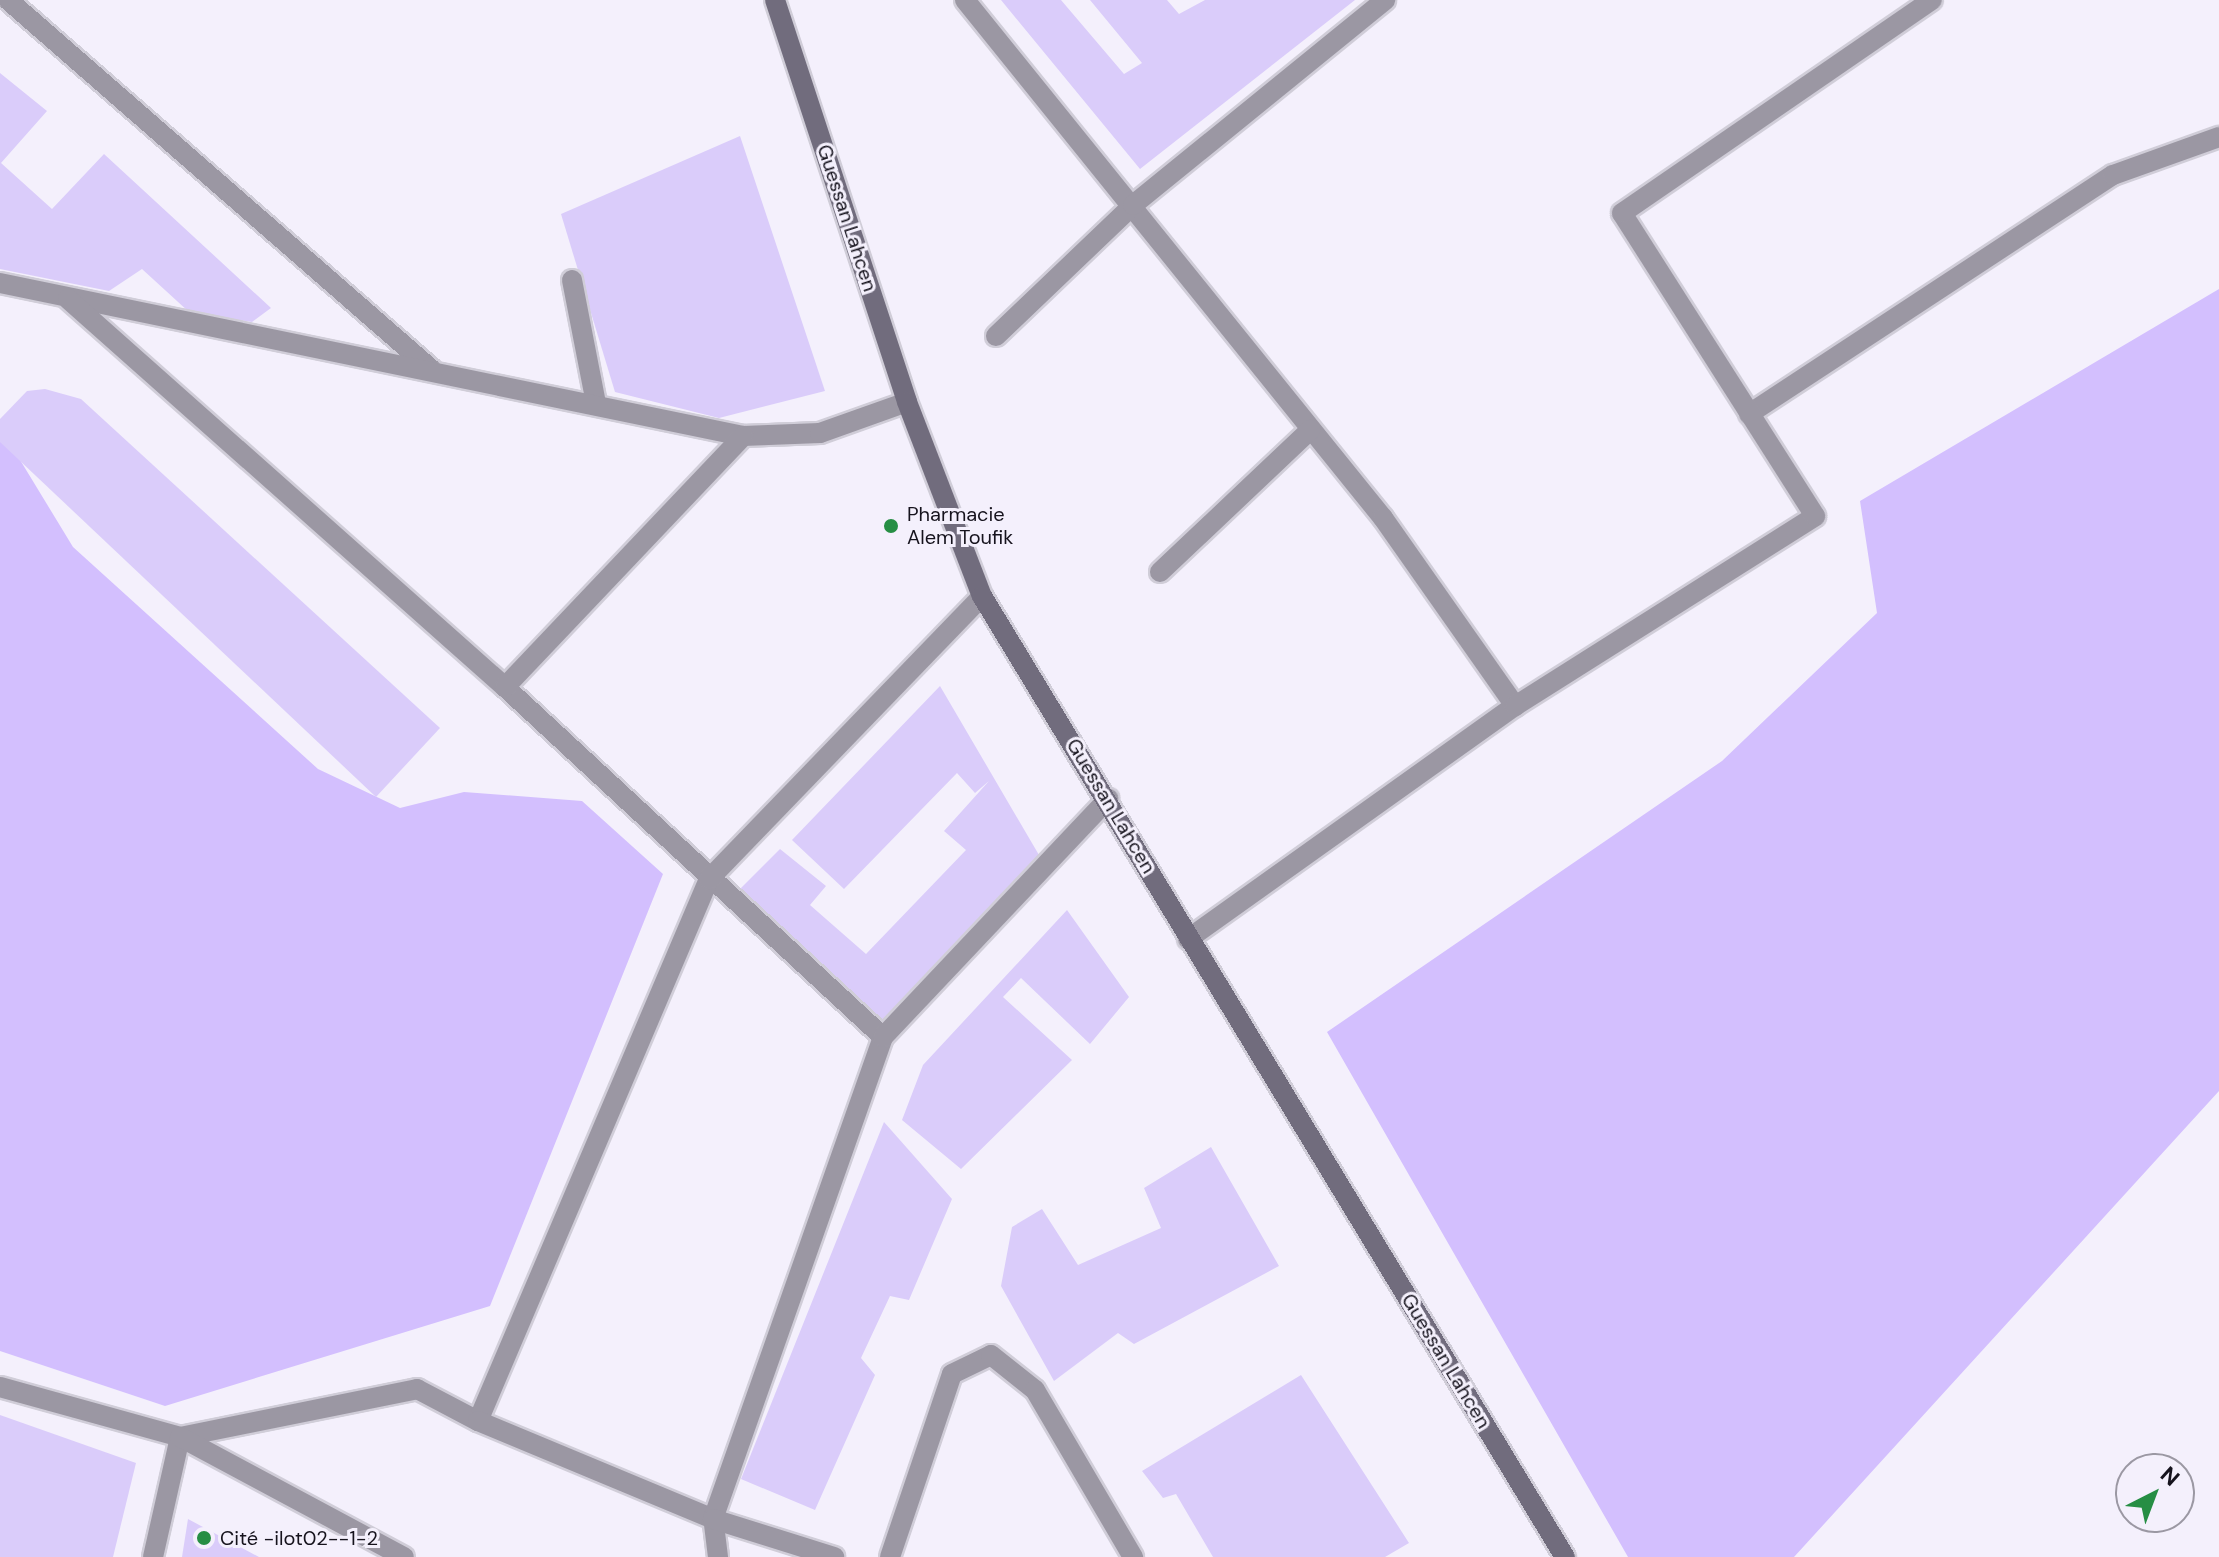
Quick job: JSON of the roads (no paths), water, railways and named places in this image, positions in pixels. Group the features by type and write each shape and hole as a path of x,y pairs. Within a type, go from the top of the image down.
{"main road":[{"name":"Guessan Lahcen","path":"775,0 907,402 982,596 1108,799 1188,939 1565,1557"}],"street":[{"path":"8,0 431,369"},
{"path":"965,0 1383,518 1515,706"},
{"path":"996,336 1133,205 1385,0"},
{"path":"1188,939 1515,706 1815,516 1622,213 1932,0"},
{"path":"1749,414 2113,175 2219,137"},
{"path":"572,280 596,403"},
{"path":"0,283 431,369 743,436 820,433 907,402"},
{"path":"68,299 505,687 883,1037"},
{"path":"1160,572 1310,430"},
{"path":"505,687 743,436"},
{"path":"478,1421 709,879 982,596"},
{"path":"718,1557 713,1519 883,1037 1108,799"},
{"path":"890,1557 952,1374 991,1355 1035,1390 1133,1557"},
{"path":"0,1387 180,1437 404,1557"},
{"path":"180,1437 417,1389 478,1421 713,1519 834,1557"},
{"path":"153,1557 180,1437"}],"place":[{"name":"Pharmacie Alem Toufik","path":"891,526"},
{"name":"Cité -ilot02--1-2","path":"204,1538"}]}
